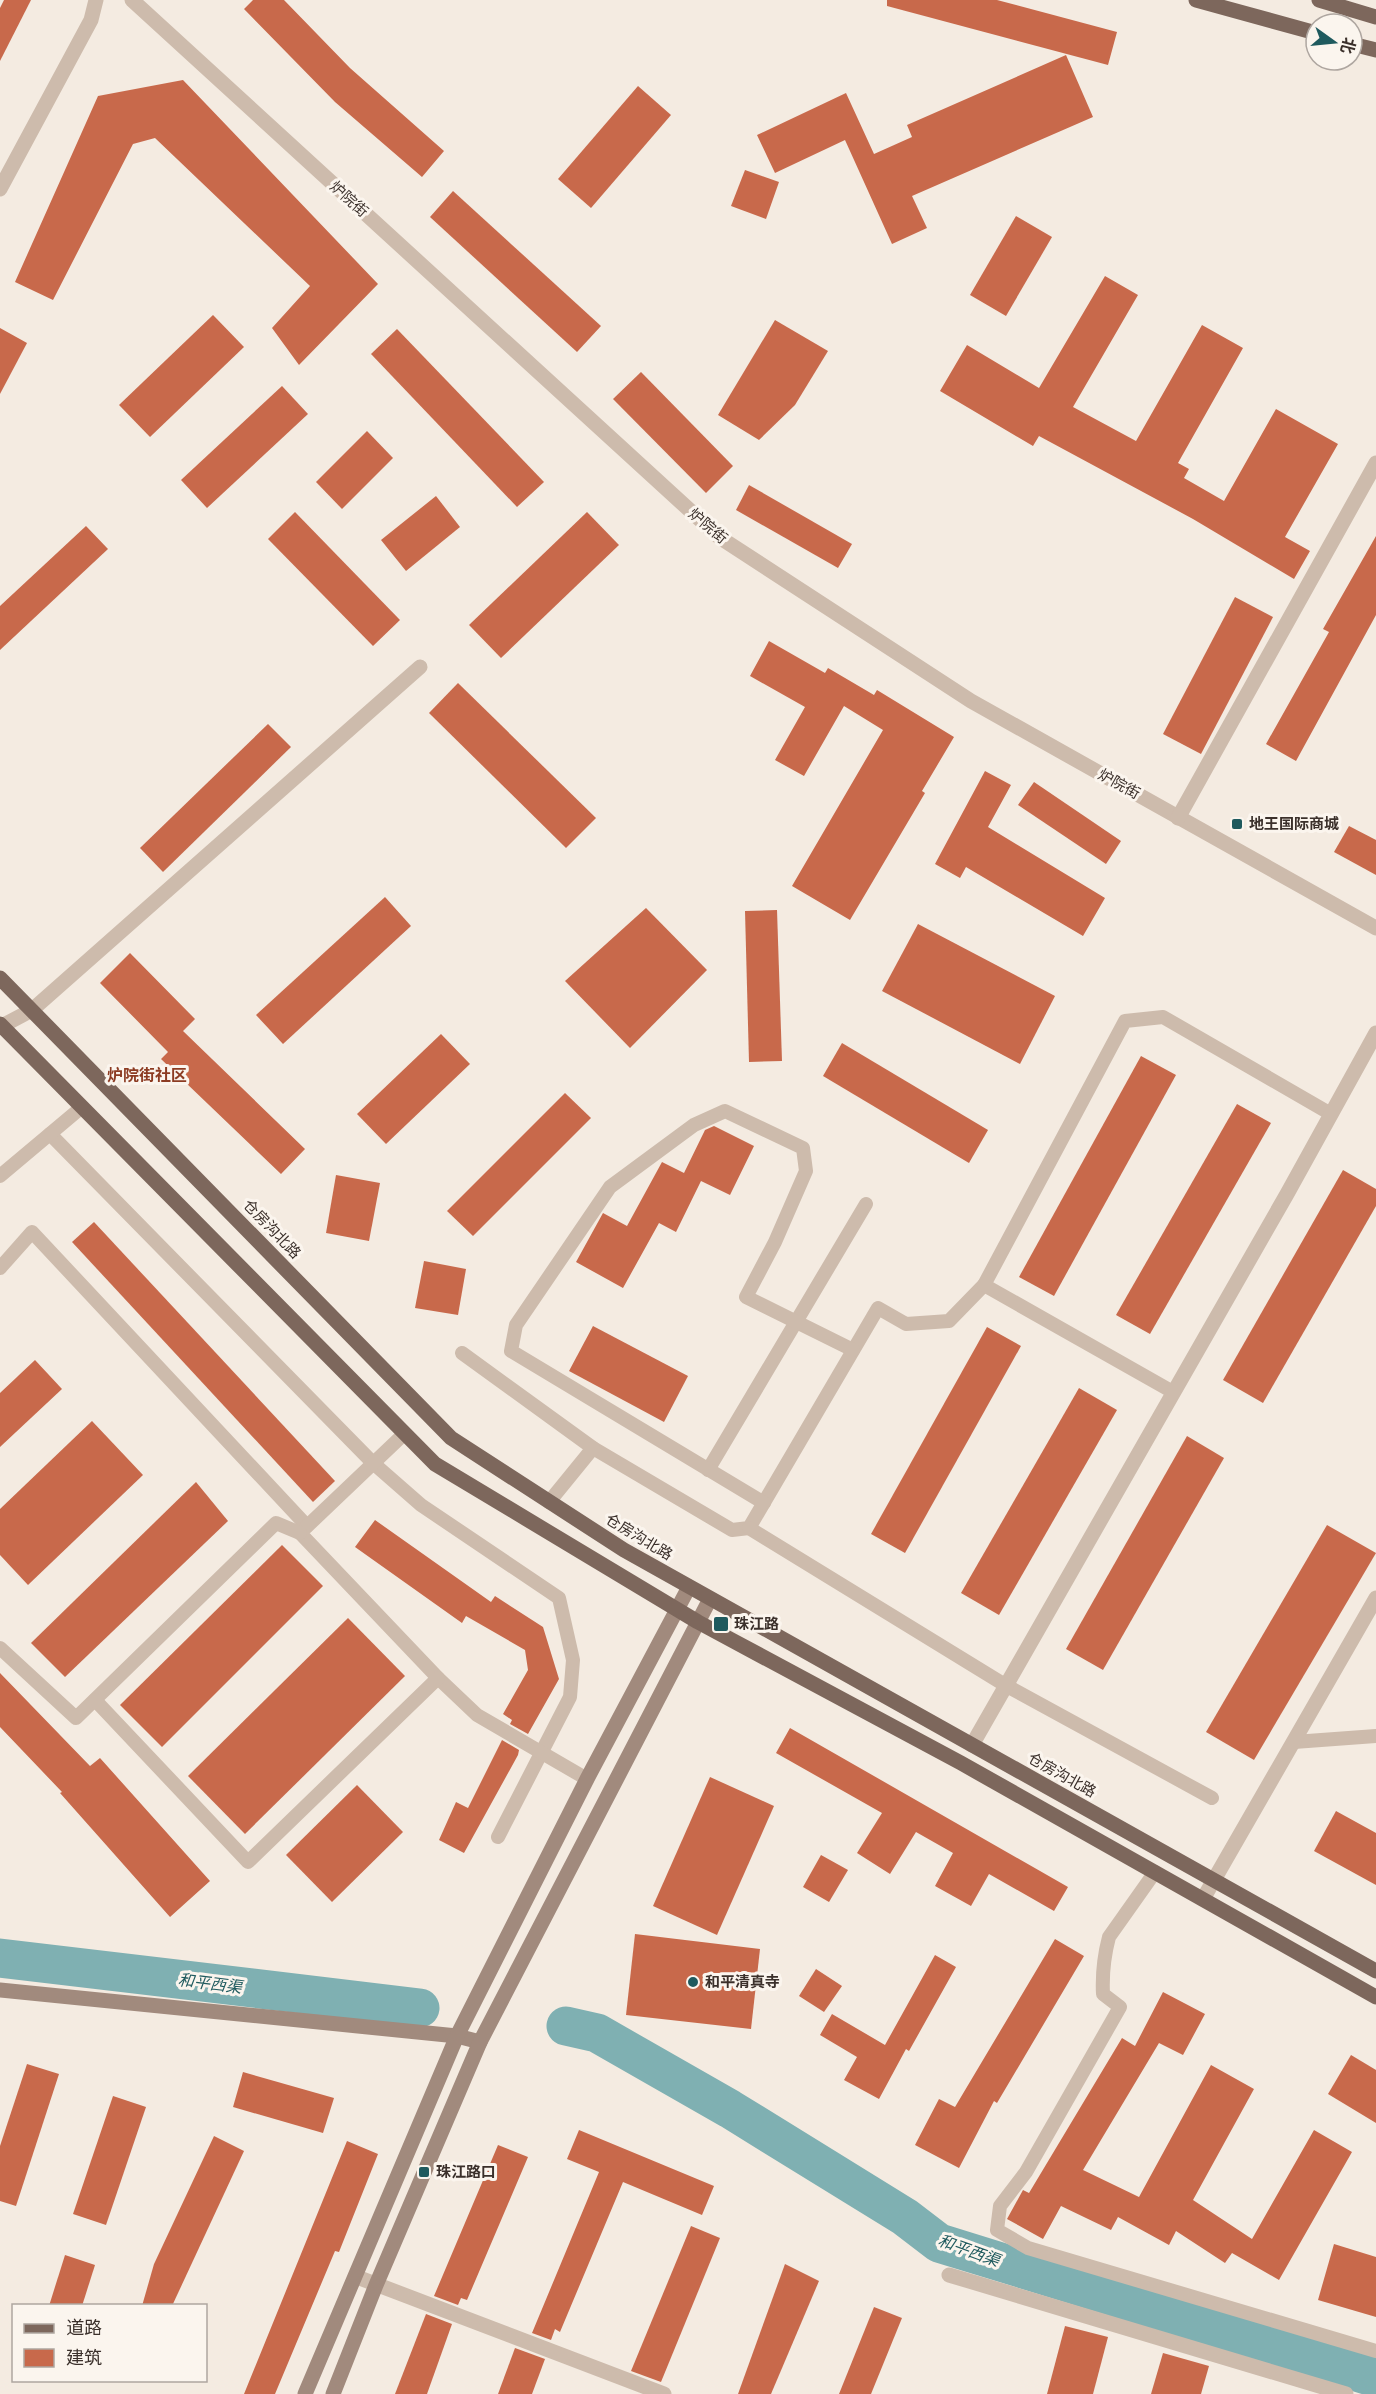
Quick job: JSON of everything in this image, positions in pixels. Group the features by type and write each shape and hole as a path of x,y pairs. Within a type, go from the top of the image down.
{"main road":[{"path":"1196,0 1304,30"},
{"path":"1319,0 1376,17"},
{"name":"仓房沟北路","path":"0,978 451,1438 624,1551 1376,1971"},
{"path":"1,1025 435,1464 698,1622 931,1747 1376,1996"}],"street":[{"path":"0,189 91,20 96,0"},
{"name":"炉院街","path":"132,0 719,537 971,701 1376,928"},
{"path":"1178,818 1376,463"},
{"path":"1,1025 32,1010 420,667"},
{"path":"972,1745 1376,1033"},
{"path":"305,2394 357,2277 458,2036 587,1779 689,1587"},
{"path":"1203,1899 1376,1598"},
{"path":"333,2394 376,2285 480,2042 710,1599"},
{"path":"0,1990 458,2036 480,2042"},
{"path":"949,2275 1346,2394"},
{"path":"357,2277 664,2394"}],"lane":[{"path":"749,1528 878,1308 906,1324 949,1321 984,1285 1125,1022 1163,1017 1331,1114"},
{"path":"0,1176 82,1107"},
{"path":"764,1503 511,1351 516,1325 610,1188 694,1125 725,1111 803,1148 806,1171 775,1242 746,1297 853,1350"},
{"path":"51,1134 373,1463 421,1505 559,1598 573,1660 570,1697 498,1837"},
{"path":"708,1470 867,1204"},
{"path":"0,1268 32,1232 438,1678 477,1715 587,1779"},
{"path":"984,1285 1173,1392"},
{"path":"462,1353 592,1448 732,1530 749,1528 1005,1684 1212,1798"},
{"path":"303,1530 405,1434"},
{"path":"549,1502 592,1448"},
{"path":"0,1648 76,1718 276,1523 303,1530"},
{"path":"95,1700 248,1862 438,1678"},
{"path":"1294,1742 1376,1736"},
{"path":"1155,1872 1109,1937 1102,1976 1103,1994 1120,2007 1026,2172 1000,2206 997,2230 1028,2248 1376,2351"}],"building":[{"path":"4,0 31,0 0,61 0,8"},
{"path":"253,0 284,0 350,68 444,151 422,177 335,102 244,9"},
{"path":"887,0 997,0 1117,32 1108,65 887,6"},
{"path":"1066,55 1093,117 912,196 927,228 892,244 845,140 775,173 757,135 846,93 874,154 912,137 907,125"},
{"path":"183,80 378,284 299,365 272,328 310,286 155,138 133,144 53,300 15,282 98,96"},
{"path":"638,86 671,115 591,208 558,179"},
{"path":"745,170 779,182 766,219 731,206"},
{"path":"453,191 601,326 577,352 430,217"},
{"path":"1016,216 1052,237 1006,316 970,295"},
{"path":"1105,276 1138,295 1073,407 1136,441 1202,325 1243,348 1178,463 1189,469 1184,478 1224,501 1276,409 1338,444 1285,537 1310,551 1294,579 1193,519 1039,436 1033,446 940,391 967,345 1039,388"},
{"path":"213,315 244,347 150,437 119,405"},
{"path":"775,320 828,351 795,405 759,440 718,415"},
{"path":"0,328 27,343 0,394"},
{"path":"397,329 544,482 517,507 371,354"},
{"path":"641,372 733,466 706,493 613,399"},
{"path":"282,386 308,414 207,508 181,480"},
{"path":"367,431 393,458 342,509 316,482"},
{"path":"749,485 852,544 838,568 736,510"},
{"path":"436,496 460,527 406,571 381,540"},
{"path":"295,512 400,620 373,646 268,539"},
{"path":"587,512 619,545 501,658 469,625"},
{"path":"86,526 108,549 0,650 0,606"},
{"path":"1376,536 1376,615 1296,761 1266,744 1329,632 1323,629"},
{"path":"1235,597 1273,617 1201,754 1163,734"},
{"path":"769,641 825,673 828,668 874,695 877,690 954,737 922,791 925,793 850,920 792,886 883,730 844,706 804,776 775,760 805,707 750,676"},
{"path":"458,683 596,818 566,848 429,713"},
{"path":"268,724 291,747 163,872 140,848"},
{"path":"985,771 1011,785 988,827 1105,898 1083,936 966,867 960,878 935,864"},
{"path":"1034,782 1121,841 1106,864 1018,805"},
{"path":"1349,826 1376,840 1376,875 1334,852"},
{"path":"385,897 411,926 283,1044 256,1015"},
{"path":"646,908 707,970 630,1048 565,981"},
{"path":"777,910 782,1061 749,1062 745,911"},
{"path":"918,924 1055,996 1020,1064 882,991"},
{"path":"130,953 195,1019 183,1031 305,1149 281,1174 161,1059 168,1052 100,983"},
{"path":"441,1034 470,1064 386,1144 357,1114"},
{"path":"842,1043 988,1130 969,1163 823,1076"},
{"path":"1141,1056 1176,1075 1054,1296 1019,1277"},
{"path":"565,1093 591,1118 473,1236 447,1211"},
{"path":"1237,1104 1271,1123 1150,1334 1116,1315"},
{"path":"714,1126 754,1146 730,1195 701,1181 676,1232 659,1223 623,1288 576,1262 603,1213 627,1226 662,1162 684,1173 705,1130"},
{"path":"1343,1170 1376,1189 1376,1206 1263,1403 1223,1380"},
{"path":"336,1175 380,1183 369,1241 326,1233"},
{"path":"94,1222 335,1481 313,1502 72,1242"},
{"path":"424,1261 466,1269 458,1315 415,1308"},
{"path":"593,1326 688,1376 664,1422 569,1371"},
{"path":"987,1327 1021,1346 905,1553 871,1534"},
{"path":"35,1360 62,1389 0,1447 0,1393"},
{"path":"1079,1388 1117,1410 999,1615 961,1593"},
{"path":"92,1421 143,1475 28,1585 0,1555 0,1509"},
{"path":"1187,1436 1224,1458 1103,1670 1066,1649"},
{"path":"196,1482 228,1521 65,1677 31,1643"},
{"path":"375,1520 491,1602 495,1596 543,1627 559,1679 528,1734 510,1724 512,1720 503,1714 528,1670 525,1650 466,1616 462,1623 355,1547"},
{"path":"1327,1525 1376,1553 1254,1760 1206,1732"},
{"path":"282,1545 323,1586 162,1747 120,1705"},
{"path":"348,1618 405,1676 245,1834 188,1776"},
{"path":"0,1673 90,1766 100,1758 210,1881 170,1917 60,1793 62,1792 0,1727"},
{"path":"790,1728 1068,1887 1054,1911 989,1874 971,1906 935,1886 953,1853 916,1832 890,1874 857,1853 882,1813 776,1753"},
{"path":"502,1740 519,1750 518,1755 464,1853 439,1840 456,1802 468,1808"},
{"path":"710,1777 774,1806 717,1935 653,1906"},
{"path":"357,1785 403,1832 332,1902 286,1855"},
{"path":"1336,1811 1376,1833 1376,1885 1314,1851"},
{"path":"821,1855 848,1870 829,1902 803,1887"},
{"name":"和平清真寺","path":"635,1934 760,1949 751,2029 626,2015"},
{"path":"1055,1939 1084,1956 997,2103 994,2101 959,2168 915,2145 939,2099 955,2107"},
{"path":"935,1955 956,1967 909,2051 906,2049 879,2099 844,2080 857,2057 820,2035 832,2014 885,2045"},
{"path":"816,1969 842,1986 824,2012 799,1996"},
{"path":"1163,1992 1205,2014 1183,2055 1159,2043 1083,2170 1139,2197 1211,2065 1254,2089 1193,2200 1252,2239 1314,2130 1352,2152 1279,2280 1232,2253 1225,2263 1176,2231 1169,2245 1118,2217 1111,2230 1061,2206 1043,2239 1007,2219 1023,2190 1029,2193 1122,2038 1135,2046"},
{"path":"1351,2055 1376,2070 1376,2123 1328,2094"},
{"path":"27,2064 59,2074 16,2206 0,2201 0,2146"},
{"path":"243,2072 334,2098 323,2133 233,2107"},
{"path":"113,2096 146,2107 106,2225 73,2214"},
{"path":"579,2130 714,2186 702,2215 623,2182 560,2332 555,2329 551,2340 532,2333 599,2172 567,2159"},
{"path":"214,2136 244,2151 173,2304 143,2304 154,2264"},
{"path":"347,2141 378,2154 339,2252 335,2251 275,2394 244,2394"},
{"path":"498,2145 528,2157 467,2300 461,2298 458,2305 434,2296"},
{"path":"691,2226 720,2238 661,2382 631,2371"},
{"path":"1334,2244 1376,2257 1376,2317 1318,2300"},
{"path":"65,2255 95,2265 83,2304 50,2304"},
{"path":"785,2264 819,2281 771,2394 738,2394"},
{"path":"874,2307 902,2318 871,2394 839,2394"},
{"path":"426,2314 452,2324 427,2394 395,2394"},
{"path":"1065,2326 1108,2337 1093,2394 1047,2394"},
{"path":"515,2348 545,2359 532,2394 498,2394"},
{"path":"1163,2353 1209,2366 1201,2394 1151,2394"}],"waterway":[{"name":"和平西渠","path":"0,1958 420,2008"},
{"name":"和平西渠","path":"566,2026 597,2033 730,2109 905,2217 939,2243 1376,2378"}],"place":[{"name":"地王国际商城","path":"1237,824"},
{"name":"珠江路","path":"721,1624"},
{"name":"和平清真寺","path":"693,1982"},
{"name":"珠江路口","path":"424,2172"}],"district":[{"name":"炉院街社区","path":"147,1075"}]}
